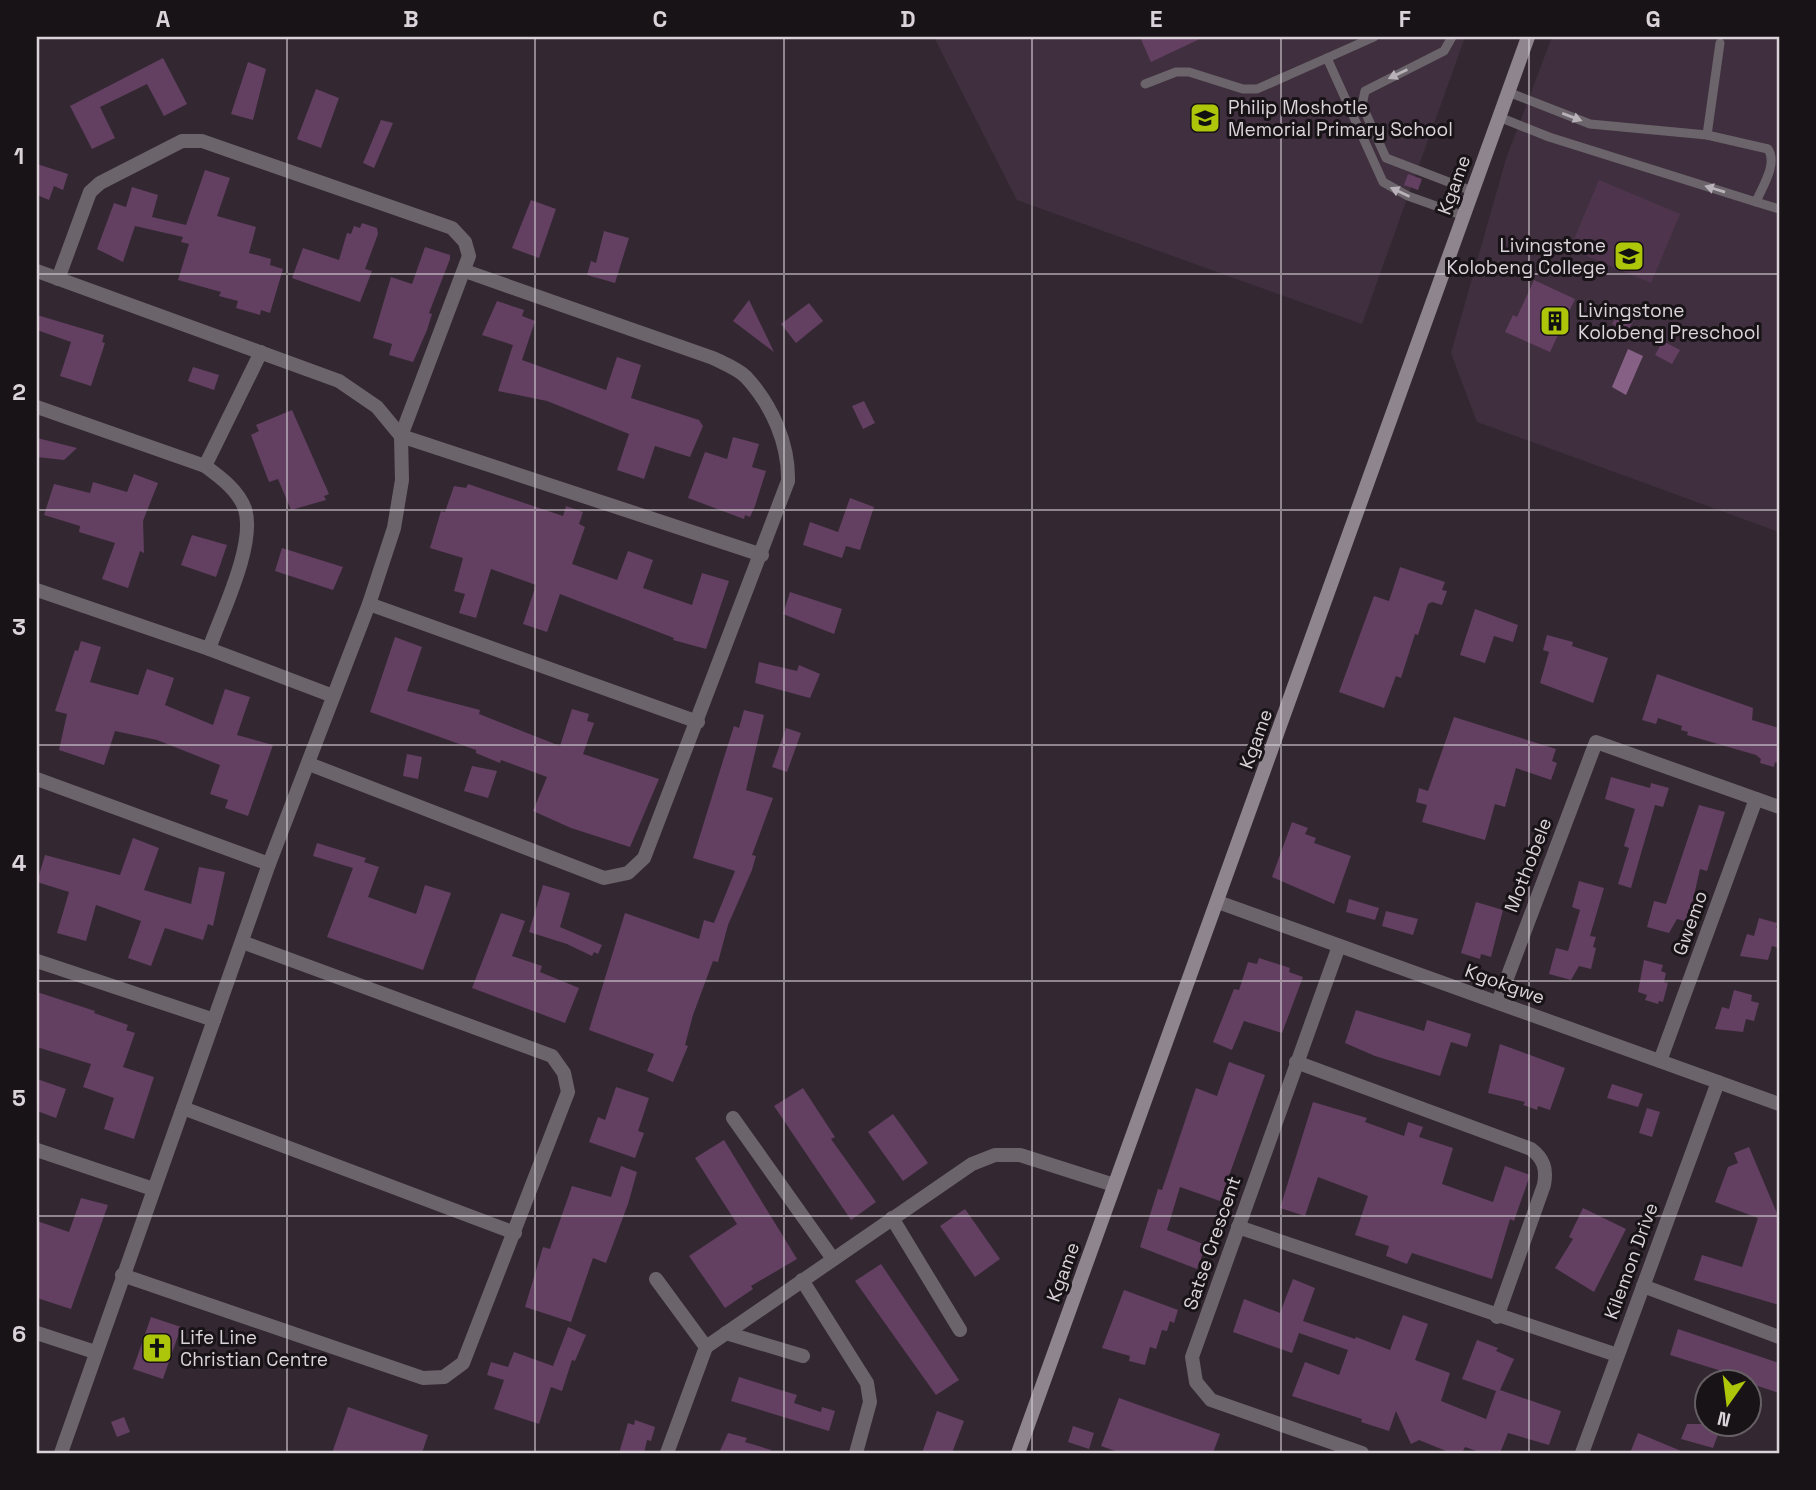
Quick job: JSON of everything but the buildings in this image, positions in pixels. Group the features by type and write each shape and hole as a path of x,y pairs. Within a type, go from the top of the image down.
{"street":[{"name":"Kgame","path":"1018,1453 1528,37"},
{"path":"58,279 90,192 100,183 182,141 202,141 452,228 465,242 470,256 401,436 402,480 394,528 369,604 269,864 61,1453"},
{"path":"37,271 338,381 377,407 401,436 762,555"},
{"path":"309,764 604,878 628,873 644,858 762,555 788,481 783,438 762,400 744,375 713,358 465,271"},
{"path":"205,466 261,352"},
{"path":"37,407 205,466 228,484 244,509 248,539 209,649"},
{"path":"37,590 209,649 333,696"},
{"path":"369,604 698,722"},
{"name":"Mothobele","path":"1498,1002 1596,742 1756,799"},
{"path":"37,779 269,864"},
{"path":"1756,799 1779,807"},
{"name":"Gwemo","path":"1660,1061 1756,799"},
{"name":"Kgokgwe","path":"1218,902 1779,1104"},
{"path":"122,1275 423,1378 444,1377 463,1363 568,1092 564,1073 552,1056 242,942"},
{"name":"Satse Crescent","path":"1339,946 1192,1357 1196,1382 1211,1400 1362,1453"},
{"path":"37,961 214,1020"},
{"path":"1296,1062 1531,1149 1539,1155 1546,1175 1544,1185 1497,1317"},
{"name":"Kilemon Drive","path":"1582,1453 1718,1082"},
{"path":"183,1108 515,1233"},
{"path":"733,1118 833,1259"},
{"path":"37,1150 153,1189"},
{"path":"667,1453 706,1347 972,1164 995,1155 1020,1155 1114,1185"},
{"path":"892,1218 960,1330"},
{"path":"1238,1227 1497,1317 1617,1355"},
{"path":"656,1279 706,1347"},
{"path":"802,1280 867,1383 870,1402 856,1453"},
{"path":"1643,1286 1779,1337"},
{"path":"37,1333 95,1352"},
{"path":"726,1333 803,1356"}],"lane":[{"path":"1145,84 1177,72 1189,72 1243,89 1257,89 1309,63 1374,37"},
{"path":"1452,37 1444,51 1365,90 1362,105 1386,158 1472,191"},
{"path":"1707,135 1720,43"},
{"path":"1327,58 1383,182 1408,196 1464,216"},
{"path":"1508,92 1590,124 1707,135 1768,149 1772,155 1771,166 1756,202"},
{"path":"1499,117 1549,137 1779,209"}],"shaded area":[{"name":"Philip Moshotle Memorial Primary School","path":"934,37 1465,37 1362,324 1017,200"},
{"name":"Livingstone Kolobeng College","path":"1552,37 1779,37 1779,532 1477,422 1451,353 1506,159"},
{"path":"1599,180 1680,214 1651,283 1570,249"},
{"path":"1628,349 1643,356 1626,395 1612,387"}],"place":[{"name":"Philip Moshotle Memorial Primary School","path":"1205,118"},
{"name":"Livingstone Kolobeng College","path":"1629,256"},
{"name":"Livingstone Kolobeng Preschool","path":"1555,321"},
{"name":"Life Line Christian Centre","path":"157,1348"}]}
